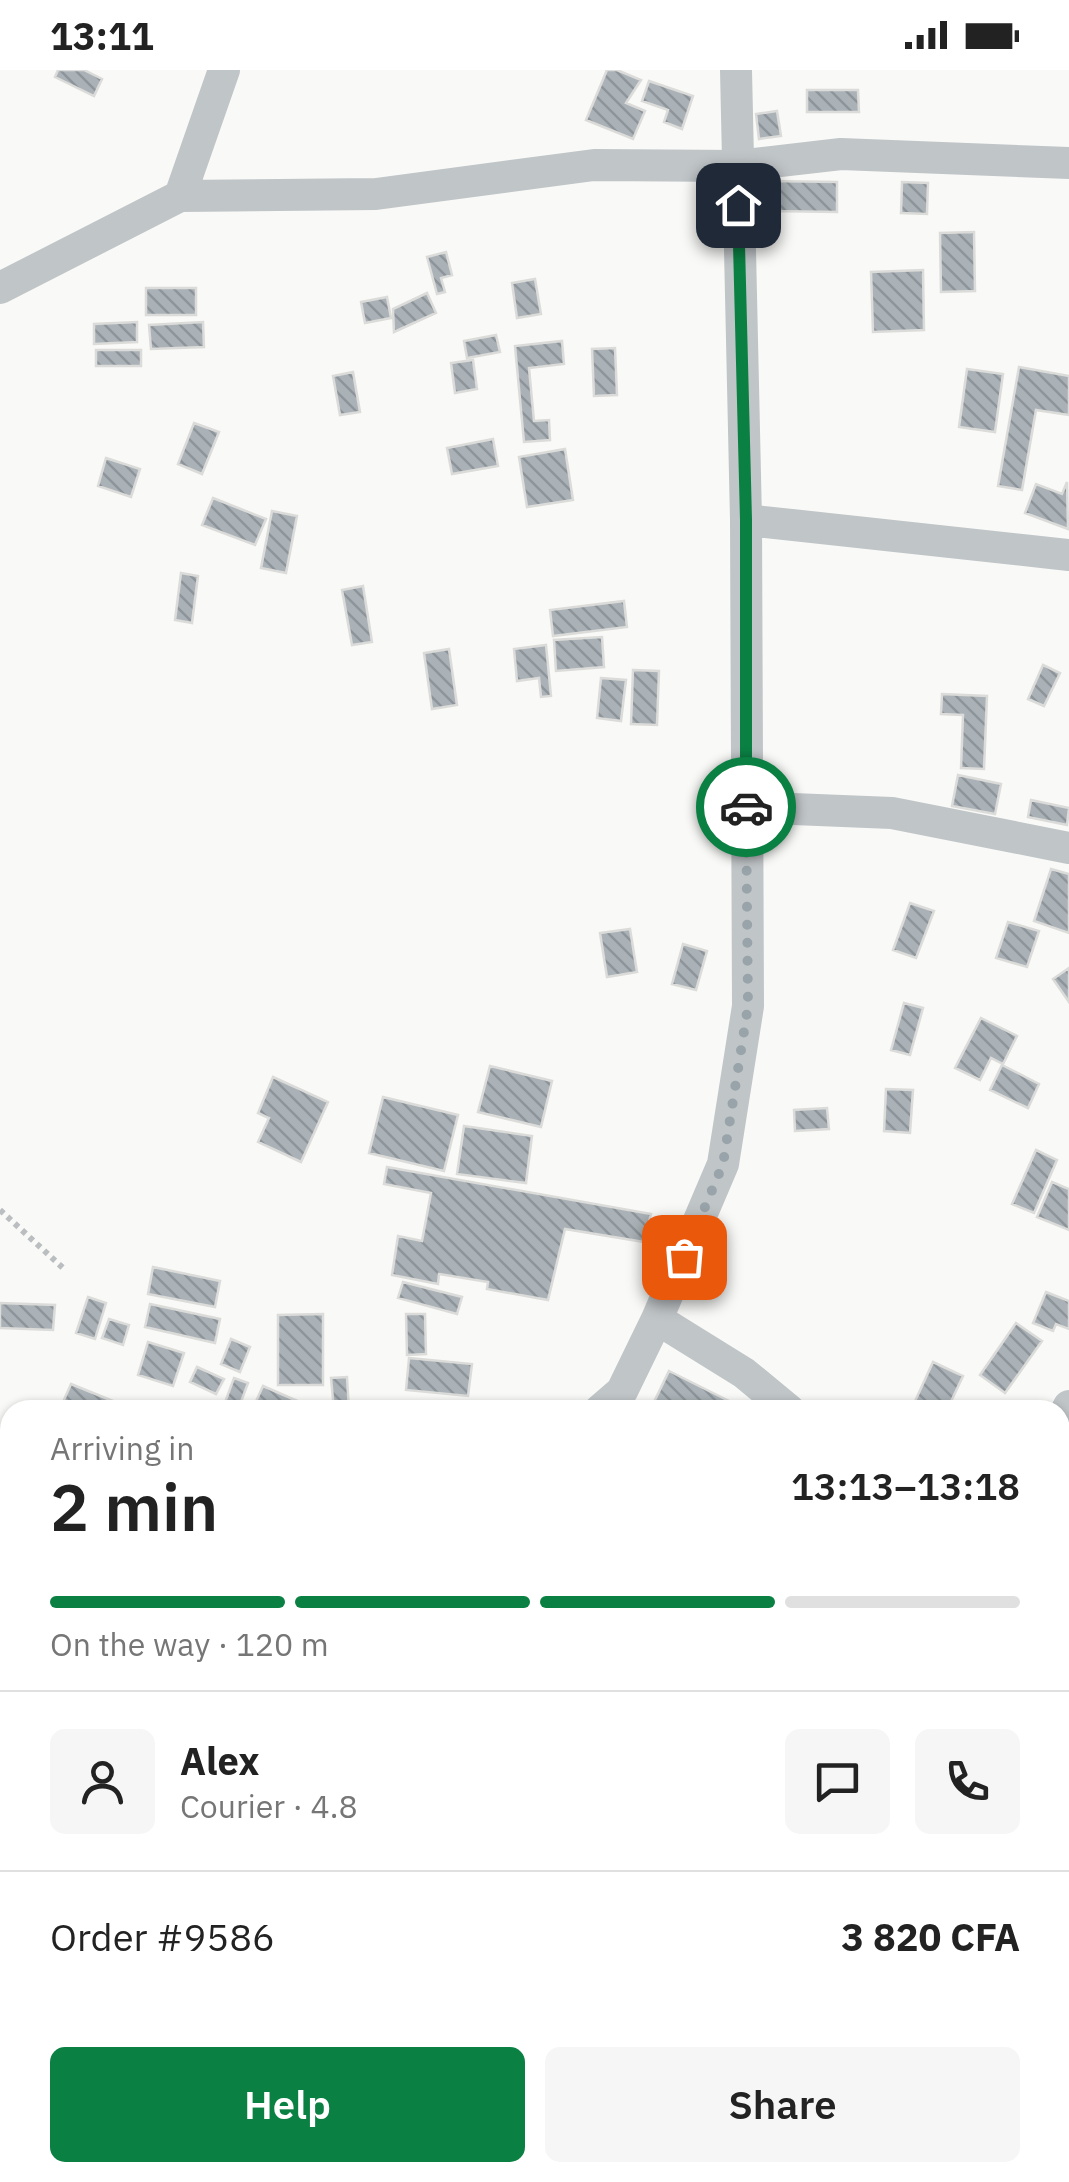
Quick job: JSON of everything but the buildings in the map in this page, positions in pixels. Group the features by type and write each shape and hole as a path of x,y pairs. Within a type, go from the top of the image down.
{"street":[{"path":"180,196 224,70"},
{"path":"611,1400 622,1390 657,1318 723,1164 748,1006 746,520 736,70"},
{"path":"0,288 180,196 376,194 594,165 737,166 841,154 1069,164"},
{"path":"746,520 1069,555"},
{"path":"746,807 892,813 1069,848"},
{"path":"657,1318 744,1373 778,1400"}],"path":[{"path":"0,1210 63,1268"}],"way so far":[{"path":"684,1257 723,1164 748,1006 746,807"}],"route":[{"path":"738,205 746,520 746,807"}]}
